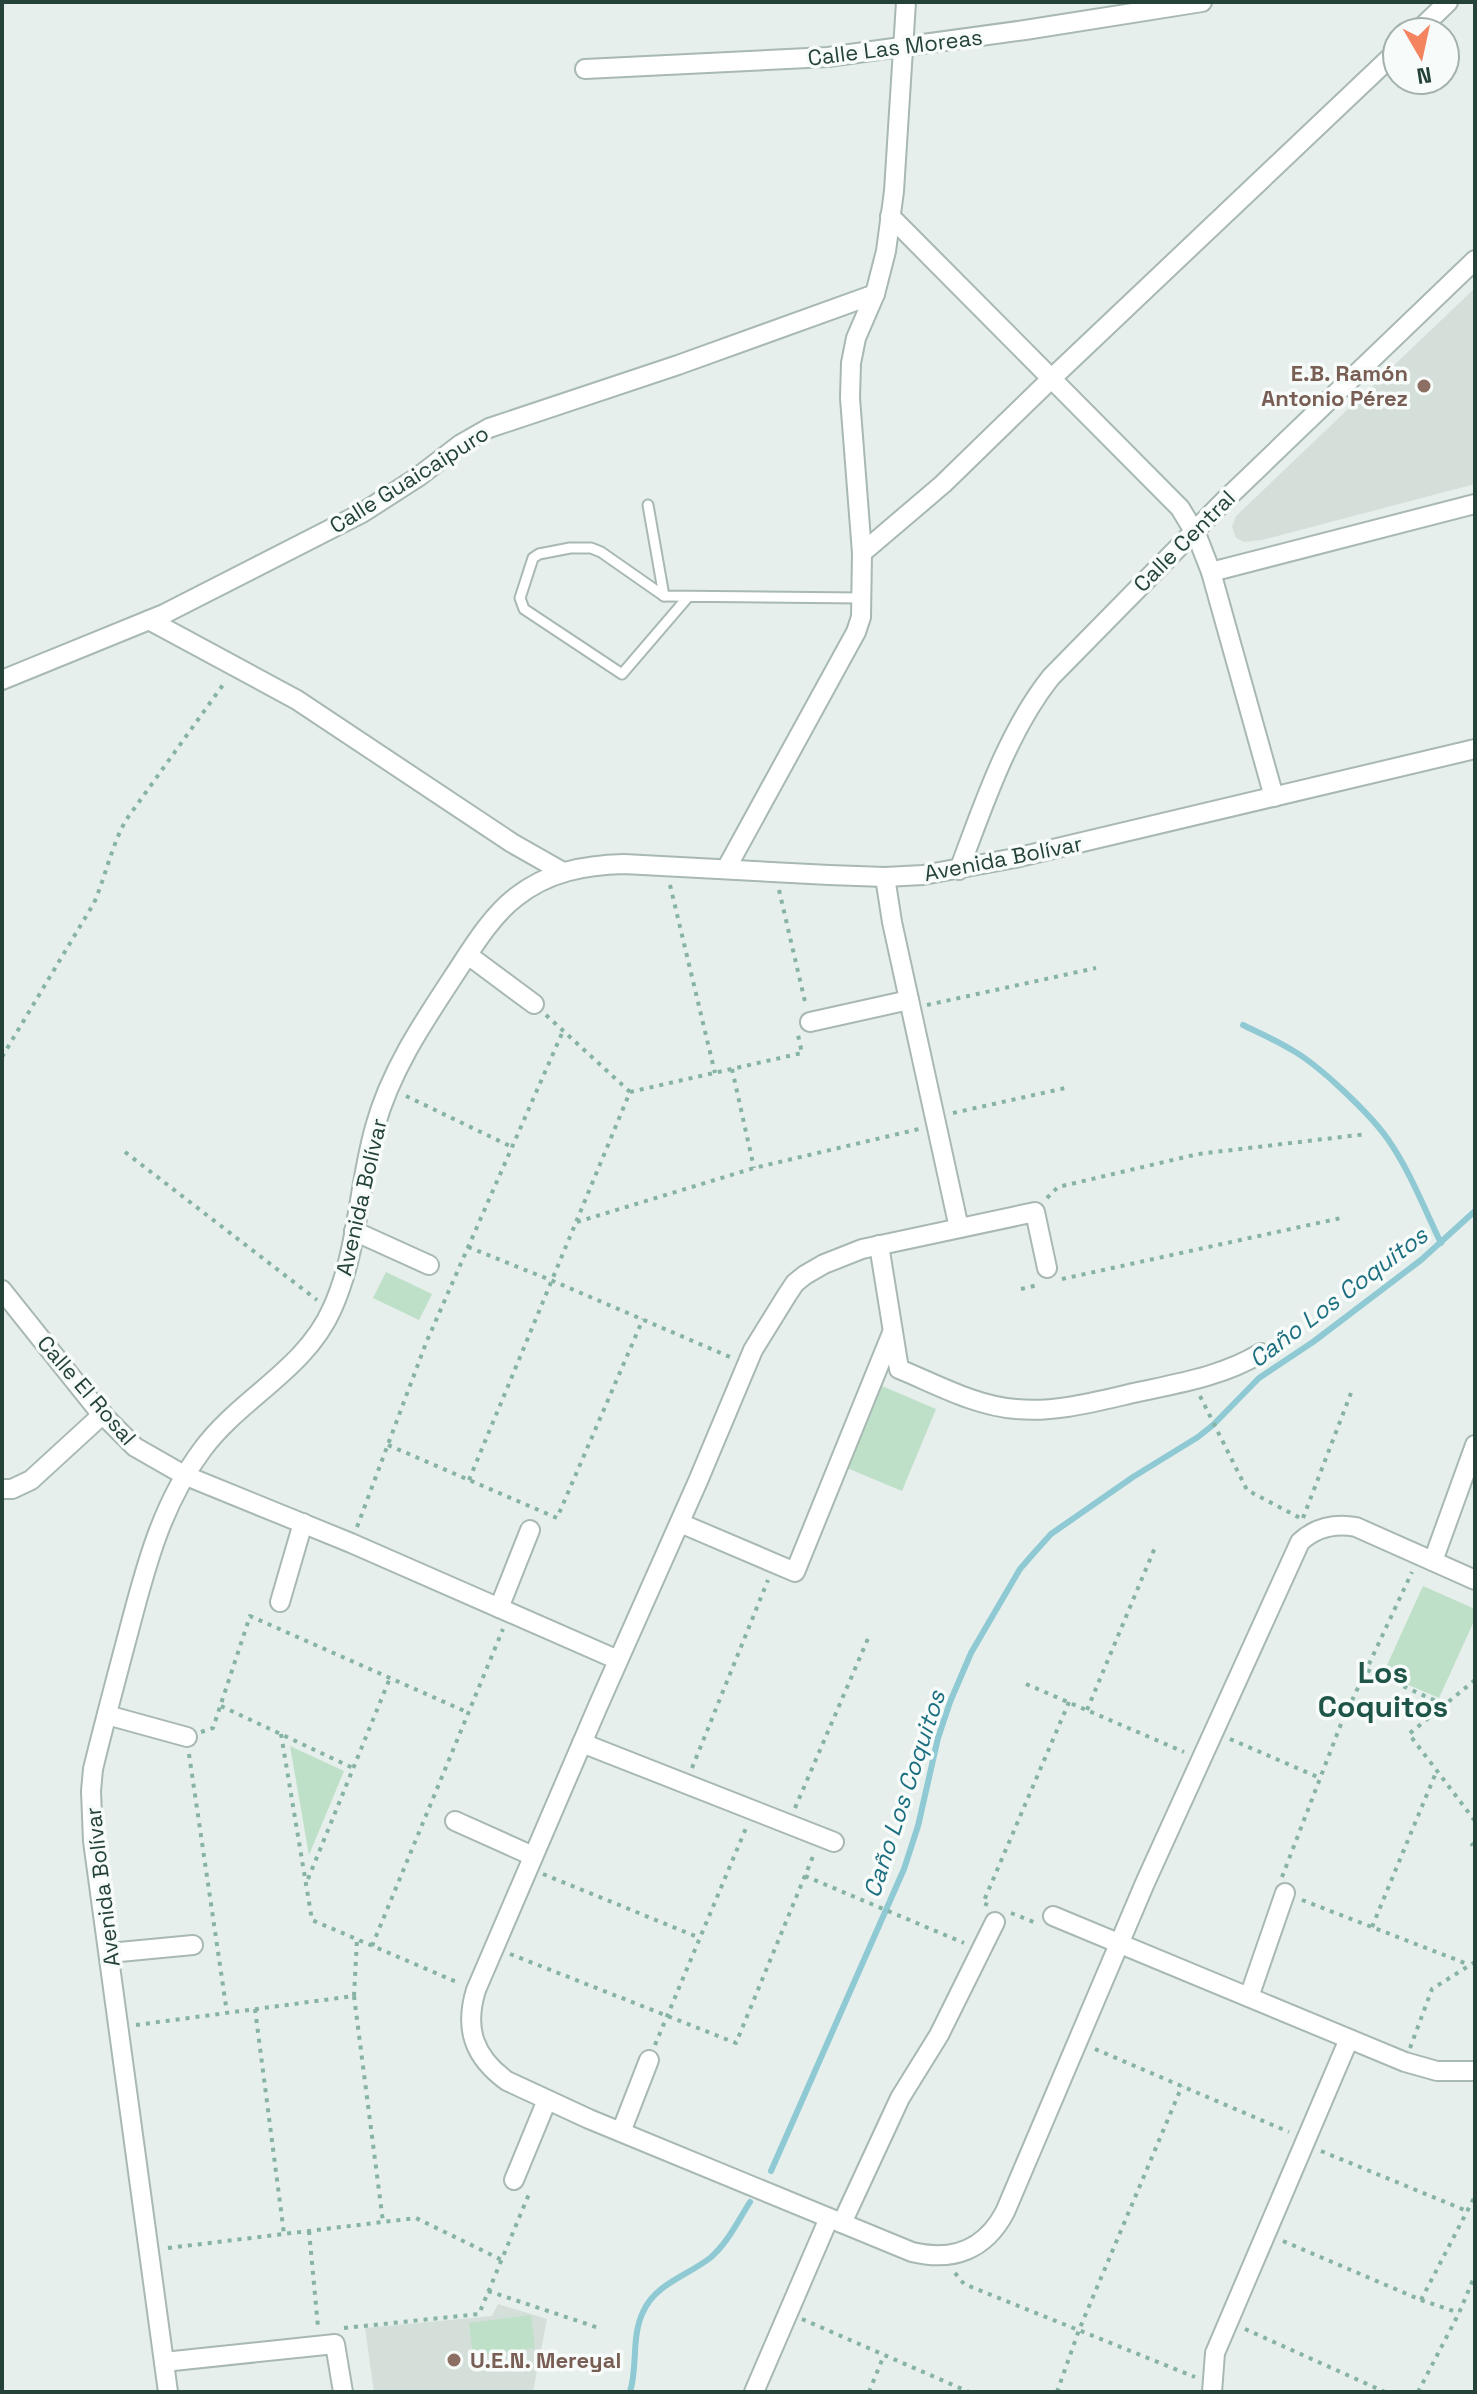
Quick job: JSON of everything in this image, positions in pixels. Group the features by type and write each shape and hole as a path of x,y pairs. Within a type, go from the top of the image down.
{"street":[{"path":"726,869 856,632 861,617 862,553 850,398 851,363 856,338 875,294 886,251 894,191 906,2"},
{"name":"Calle Las Moreas","path":"585,69 828,57 1126,8 1202,2"},
{"path":"1434,16 1448,2"},
{"path":"862,553 943,484 1381,66"},
{"path":"890,216 1180,508 1195,531 1211,572 1274,797"},
{"name":"Calle Central","path":"959,870 990,785 1042,688 1081,644 1195,531 1475,260"},
{"name":"Calle Guaicaipuro","path":"2,680 149,620 362,513 489,428 678,365 875,294"},
{"path":"1211,572 1475,504"},
{"path":"149,620 297,700 512,843 563,872"},
{"name":"Avenida Bolívar","path":"168,2392 91,1813 93,1769 139,1592 168,1505 205,1446 233,1416 297,1360 315,1339 331,1311 341,1286 354,1231 374,1128 389,1088 418,1031 495,917 515,898 551,876 593,864 885,877 923,875 959,870 1475,749"},
{"path":"885,877 959,1228"},
{"path":"468,955 534,1004"},
{"path":"810,1022 910,1004"},
{"path":"1047,1268 1035,1212 879,1245 824,1264 795,1283 763,1332 747,1364 476,1990 470,2022 482,2056 497,2074 621,2132 912,2252 939,2257 966,2250 998,2226 1200,1760 1300,1542 1320,1529 1345,1525 1356,1527 1475,1580"},
{"path":"354,1231 429,1265"},
{"path":"879,1245 899,1369 987,1405 1014,1409 1057,1408 1210,1375 1243,1364 1261,1353"},
{"name":"Calle El Rosal","path":"2,1290 103,1414 135,1447 184,1475 351,1543 618,1660"},
{"path":"680,1523 795,1572 893,1330"},
{"path":"2,1489 25,1485 103,1414"},
{"path":"1426,1558 1475,1445"},
{"path":"280,1602 303,1523"},
{"path":"504,1610 530,1530"},
{"path":"107,1715 187,1737"},
{"path":"582,1743 827,1840"},
{"path":"455,1821 531,1862"},
{"path":"1249,1997 1285,1893"},
{"path":"754,2392 788,2313 900,2098 939,2035 996,1913"},
{"path":"1053,1916 1405,2062 1437,2071 1475,2071"},
{"path":"109,1953 193,1945"},
{"path":"1212,2388 1215,2353 1349,2039"},
{"path":"621,2132 649,2060"},
{"path":"514,2180 547,2100"},
{"path":"164,2362 319,2338 335,2344 343,2392"}],"lane":[{"path":"648,505 664,596"},
{"path":"688,597 622,674 524,609 520,598 533,558 539,554 582,547 601,552 664,596 862,598"}],"path":[{"path":"2,1057 94,903 114,841 126,820 236,667"},
{"path":"665,866 715,1073"},
{"path":"630,1092 802,1053 796,1025 810,1022 774,872"},
{"path":"910,1004 1096,968"},
{"path":"534,1004 630,1092"},
{"path":"351,1543 426,1343 563,1031"},
{"path":"732,1069 754,1168"},
{"path":"577,1222 754,1168 1070,1087"},
{"path":"389,1088 512,1147"},
{"path":"469,1480 630,1092"},
{"path":"1035,1212 1058,1187 1140,1167 1213,1151 1367,1134"},
{"path":"125,1152 331,1311"},
{"path":"1021,1289 1341,1218"},
{"path":"468,1247 747,1364"},
{"path":"387,1444 557,1518 643,1319"},
{"path":"1302,1520 1351,1393"},
{"path":"1210,1418 1247,1490 1320,1529"},
{"path":"1087,1710 1156,1545"},
{"path":"1426,1558 1341,1724 1277,1890 1472,1964"},
{"path":"685,1784 775,1563"},
{"path":"372,1946 469,1713 504,1610"},
{"path":"227,2013 187,1737 213,1728 250,1616 469,1713"},
{"path":"788,1824 870,1634"},
{"path":"1366,1670 1445,1705"},
{"path":"307,1882 390,1678"},
{"path":"1475,1680 1409,1734 1475,1821"},
{"path":"1026,1684 1200,1760"},
{"path":"1053,1916 1048,1928 996,1913 983,1903 1069,1702"},
{"path":"220,1705 353,1768"},
{"path":"1213,1732 1320,1778"},
{"path":"281,1734 312,1920 476,1990"},
{"path":"1372,1927 1437,1770"},
{"path":"649,2060 753,1811"},
{"path":"494,1948 736,2043 805,1876 827,1840"},
{"path":"531,1862 700,1938"},
{"path":"805,1876 981,1950"},
{"path":"357,1939 354,1996 383,2222"},
{"path":"1405,2062 1432,1989 1472,1964"},
{"path":"119,2028 354,1996"},
{"path":"255,2009 284,2234"},
{"path":"1078,2041 1467,2211"},
{"path":"1057,2392 1079,2330 1182,2086"},
{"path":"309,2231 319,2338 479,2314 529,2194 514,2180"},
{"path":"1421,2300 1475,2196"},
{"path":"149,2250 416,2218 502,2260"},
{"path":"1266,2234 1459,2313"},
{"path":"939,2257 964,2284 1212,2388"},
{"path":"1418,2392 1475,2275"},
{"path":"488,2291 599,2328"},
{"path":"788,2313 969,2392"},
{"path":"1228,2321 1385,2392"},
{"path":"869,2392 884,2355"}],"shaded area":[{"name":"E.B. Ramón Antonio Pérez","path":"1475,288 1475,484 1262,540 1244,542 1236,538 1232,527 1236,516"},
{"name":"U.E.N. Mereyal","path":"498,2304 547,2319 533,2392 374,2392 365,2328 492,2316"}],"green space":[{"path":"386,1272 432,1294 419,1320 373,1298"},
{"path":"882,1386 936,1409 902,1491 847,1468"},
{"path":"1423,1586 1475,1609 1475,1619 1439,1698 1383,1674"},
{"path":"290,1746 344,1771 309,1855"},
{"path":"531,2315 535,2348 473,2356 469,2323"}],"waterway":[{"path":"1243,1025 1303,1057 1343,1090 1368,1116 1387,1138 1402,1163 1441,1243"},
{"name":"Caño Los Coquitos","path":"771,2171 904,1869 950,1702 971,1653 1020,1569 1051,1534 1133,1477 1198,1437 1259,1378 1313,1342 1421,1260 1475,1211"},
{"name":"Caño Los Coquitos","path":"630,2392 637,2331 648,2302 663,2287 710,2258 732,2232 750,2202"}],"place":[{"name":"E.B. Ramón Antonio Pérez","path":"1424,386"},
{"name":"U.E.N. Mereyal","path":"454,2360"}],"district":[{"name":"Los Coquitos","path":"1383,1689"}]}
